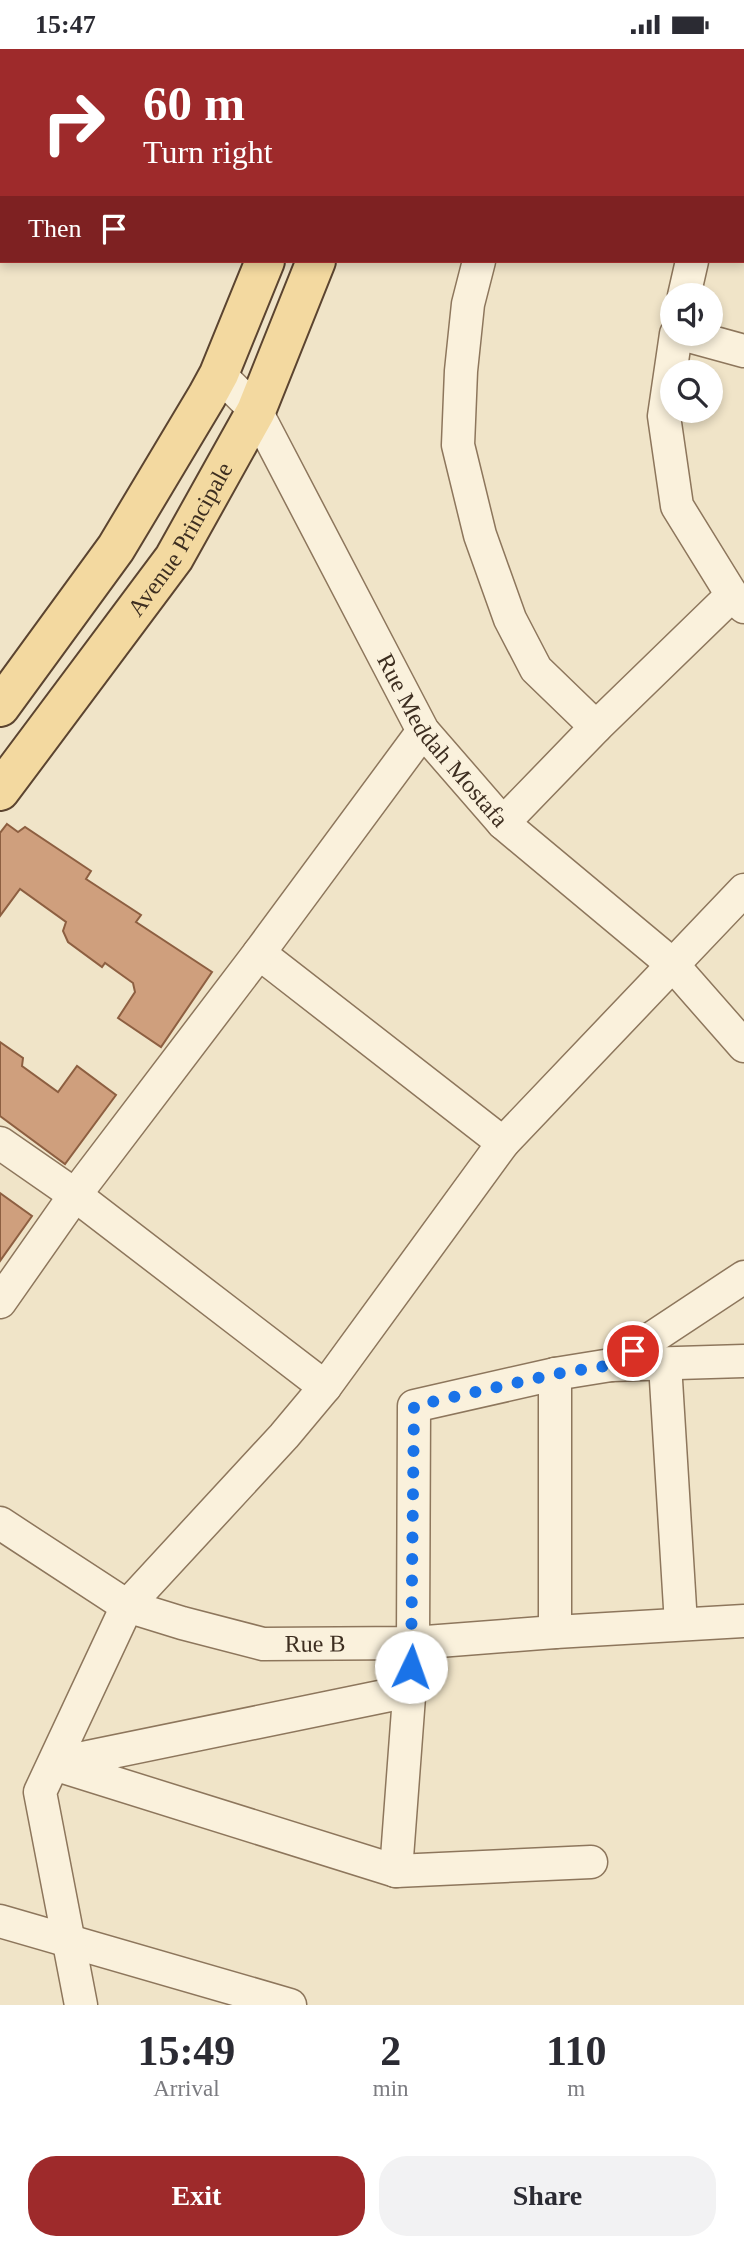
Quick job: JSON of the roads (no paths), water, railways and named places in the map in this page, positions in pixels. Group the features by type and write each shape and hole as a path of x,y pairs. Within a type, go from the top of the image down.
{"main road":[{"name":"Avenue Principale","path":"0,707 116,548 219,374 264,263"},
{"name":"Avenue Principale","path":"0,791 174,558 256,411 315,263"}],"street":[{"path":"478,263 468,304 461,371 458,445 480,535 510,619 536,669 596,727"},
{"path":"687,283 692,263"},
{"path":"723,345 744,351"},
{"path":"503,823 596,727 738,601 677,506 664,416 674,346"},
{"name":"Rue Meddah Mostafa","path":"219,374 256,411 423,731 503,823 672,964 744,1046"},
{"path":"0,1302 75,1195 423,731"},
{"path":"81,2005 40,1792 127,1606 284,1436 325,1387 503,1143 744,890"},
{"path":"259,953 503,1143"},
{"path":"0,1143 75,1195 325,1387"},
{"path":"611,1365 744,1277"},
{"path":"396,1871 413,1643 414,1406 555,1374 611,1365 744,1361"},
{"path":"665,1364 681,1625"},
{"path":"555,1374 555,1632"},
{"name":"Rue B","path":"0,1523 127,1606 263,1644 413,1643 744,1621"},
{"path":"54,1764 410,1691"},
{"path":"54,1764 396,1871 591,1862"},
{"path":"0,1921 290,2005"}]}
